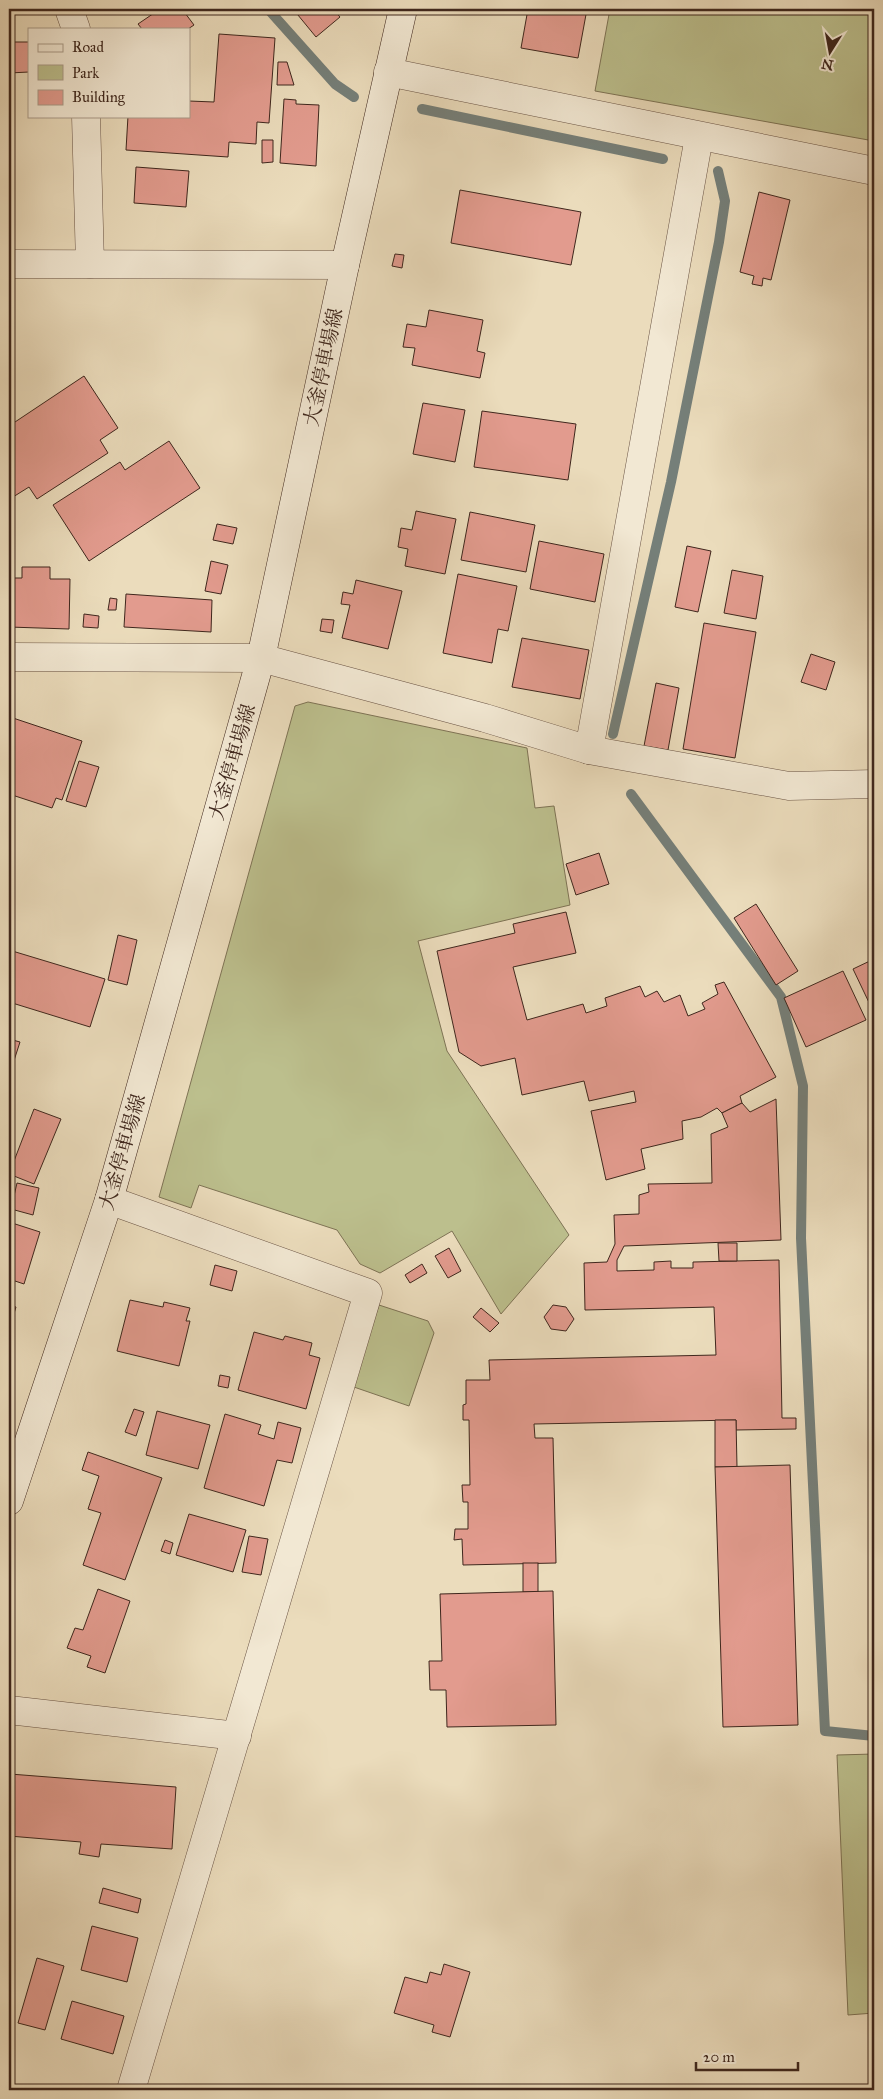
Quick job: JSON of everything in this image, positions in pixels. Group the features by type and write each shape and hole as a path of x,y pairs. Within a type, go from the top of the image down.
{"street":[{"path":"69,9 76,28"},
{"name":"大釜停車場線","path":"11,1485 109,1200 261,658 345,265 403,9"},
{"path":"388,72 699,137 874,171"},
{"path":"86,118 90,264"},
{"path":"589,750 699,137"},
{"path":"9,264 345,265"},
{"path":"9,657 261,658 485,718 589,750 789,786 874,784"},
{"path":"109,1200 368,1293 132,2090"},
{"path":"9,1710 237,1736"}],"green space":[{"path":"610,9 874,9 874,141 595,91"},
{"path":"308,702 527,748 535,808 554,806 570,905 418,941 447,1051 569,1235 501,1314 452,1231 380,1273 360,1264 337,1230 199,1185 191,1208 159,1197 295,706"},
{"path":"379,1305 428,1321 434,1333 409,1406 351,1386"},
{"path":"874,1754 874,2013 848,2015 837,1755"}],"building":[{"path":"160,9 182,9 194,25 190,28 141,28 138,24"},
{"path":"293,9 333,9 340,17 316,37"},
{"path":"528,9 587,9 578,58 521,48"},
{"path":"219,34 275,38 269,123 257,122 256,144 229,142 228,157 126,150 128,118 190,118 190,101 214,102"},
{"path":"9,42 28,42 28,72 9,73"},
{"path":"278,62 287,62 294,85 277,85"},
{"path":"284,99 296,100 296,104 319,105 316,166 280,163"},
{"path":"262,140 273,140 273,162 262,163"},
{"path":"136,167 189,171 186,207 134,203"},
{"path":"460,190 581,212 571,265 451,243"},
{"path":"759,192 790,200 771,280 763,278 762,286 752,284 754,276 740,272"},
{"path":"395,254 404,255 402,268 392,266"},
{"path":"429,310 483,320 477,351 485,353 480,378 412,365 415,348 403,347 407,324 426,327"},
{"path":"84,376 118,428 100,440 108,453 37,499 29,487 13,497 9,491 9,426"},
{"path":"423,403 465,410 455,462 413,454"},
{"path":"482,411 576,424 568,480 474,467"},
{"path":"169,441 200,488 89,561 53,505 120,462 125,470"},
{"path":"416,511 456,519 445,574 405,566 408,549 398,547 401,528 412,530"},
{"path":"470,512 535,525 526,572 461,560"},
{"path":"217,524 237,528 233,544 213,540"},
{"path":"539,541 604,554 595,602 530,589"},
{"path":"687,546 711,551 698,612 675,607"},
{"path":"211,561 228,565 221,594 205,591"},
{"path":"22,567 50,567 50,579 70,579 69,629 9,627 9,578 22,578"},
{"path":"732,570 763,576 756,619 724,613"},
{"path":"458,574 517,586 508,631 498,629 492,663 443,653"},
{"path":"356,580 402,591 388,649 342,638 350,605 341,604 343,592 353,594"},
{"path":"126,594 212,600 211,632 124,627"},
{"path":"110,598 117,599 116,610 108,610"},
{"path":"84,614 99,616 98,628 83,627"},
{"path":"322,619 334,620 332,633 320,631"},
{"path":"704,623 756,632 735,758 683,749"},
{"path":"522,638 589,650 580,699 512,687"},
{"path":"811,654 835,662 826,690 801,682"},
{"path":"656,683 679,688 668,750 644,746"},
{"path":"10,717 82,741 62,800 56,798 52,808 9,794"},
{"path":"79,761 99,767 86,807 66,801"},
{"path":"599,853 609,884 576,895 566,864"},
{"path":"756,904 798,971 776,985 734,918"},
{"path":"566,912 576,953 513,967 527,1020 583,1004 586,1013 607,1006 605,998 640,986 645,997 657,991 664,1002 680,995 688,1016 705,1009 702,1003 718,994 715,985 724,982 776,1077 740,1096 742,1103 722,1113 717,1108 701,1117 682,1121 683,1139 641,1149 645,1169 606,1180 591,1111 636,1102 634,1091 589,1101 584,1081 522,1095 515,1058 481,1066 459,1052 437,951 515,933 513,924"},
{"path":"118,935 137,940 127,985 108,980"},
{"path":"9,950 105,979 90,1027 9,1002"},
{"path":"874,959 874,1013 853,969"},
{"path":"843,971 866,1020 806,1047 784,998"},
{"path":"9,1039 20,1042 9,1076"},
{"path":"776,1099 781,1240 624,1246 617,1260 617,1271 654,1270 654,1262 671,1261 671,1268 693,1268 693,1262 779,1260 782,1418 796,1418 796,1429 736,1430 736,1420 534,1424 535,1438 553,1438 556,1563 463,1565 462,1539 454,1540 455,1529 468,1529 468,1502 463,1502 462,1485 470,1485 469,1420 463,1420 463,1405 466,1404 466,1380 490,1380 489,1360 716,1355 714,1307 585,1310 584,1263 607,1262 615,1244 614,1215 639,1214 639,1195 649,1192 648,1184 712,1183 711,1134 728,1127 722,1113 742,1103 750,1112"},
{"path":"34,1109 61,1119 34,1184 9,1174"},
{"path":"17,1183 39,1188 33,1215 11,1209"},
{"path":"9,1222 40,1232 24,1284 9,1279"},
{"path":"718,1243 737,1243 737,1261 719,1261"},
{"path":"449,1248 461,1271 448,1278 435,1256"},
{"path":"422,1264 427,1273 410,1283 405,1275"},
{"path":"215,1265 237,1271 232,1291 210,1285"},
{"path":"130,1300 163,1307 164,1302 190,1308 186,1321 190,1321 179,1366 117,1351"},
{"path":"9,1305 16,1307 9,1330"},
{"path":"553,1305 566,1307 574,1319 566,1331 551,1329 544,1317"},
{"path":"481,1308 499,1323 490,1332 473,1317"},
{"path":"254,1332 283,1340 285,1336 312,1343 309,1355 320,1358 306,1409 238,1390"},
{"path":"220,1375 230,1377 228,1388 218,1386"},
{"path":"134,1409 144,1412 136,1436 125,1432"},
{"path":"157,1411 210,1425 198,1469 146,1455"},
{"path":"225,1414 261,1425 258,1434 274,1439 278,1422 301,1428 292,1463 277,1460 264,1506 204,1488"},
{"path":"715,1420 736,1420 737,1467 715,1467"},
{"path":"88,1452 162,1478 125,1580 83,1565 101,1513 88,1509 99,1476 82,1470"},
{"path":"790,1465 798,1725 723,1727 715,1467"},
{"path":"189,1514 246,1530 233,1572 176,1555"},
{"path":"249,1536 268,1539 261,1575 242,1572"},
{"path":"165,1540 173,1543 170,1554 161,1551"},
{"path":"523,1563 538,1563 538,1592 523,1592"},
{"path":"98,1589 130,1601 105,1673 87,1667 91,1656 67,1648 75,1628 83,1630"},
{"path":"553,1591 556,1725 447,1727 446,1690 430,1690 429,1661 442,1661 440,1594"},
{"path":"10,1774 176,1787 172,1849 101,1844 99,1857 79,1854 81,1842 9,1836"},
{"path":"103,1888 141,1899 138,1913 99,1903"},
{"path":"92,1926 138,1938 127,1982 81,1970"},
{"path":"37,1958 64,1966 45,2030 18,2023"},
{"path":"444,1964 470,1972 450,2037 432,2032 434,2025 394,2013 405,1977 427,1983 430,1972 441,1975"},
{"path":"72,2001 124,2016 113,2054 61,2039"}],"waterway":[{"path":"268,9 335,84 354,97"},
{"path":"422,109 663,159"},
{"path":"613,734 671,482 719,242 725,201 718,171"},
{"path":"631,794 781,997 803,1086 801,1238 825,1731 874,1736"}]}
